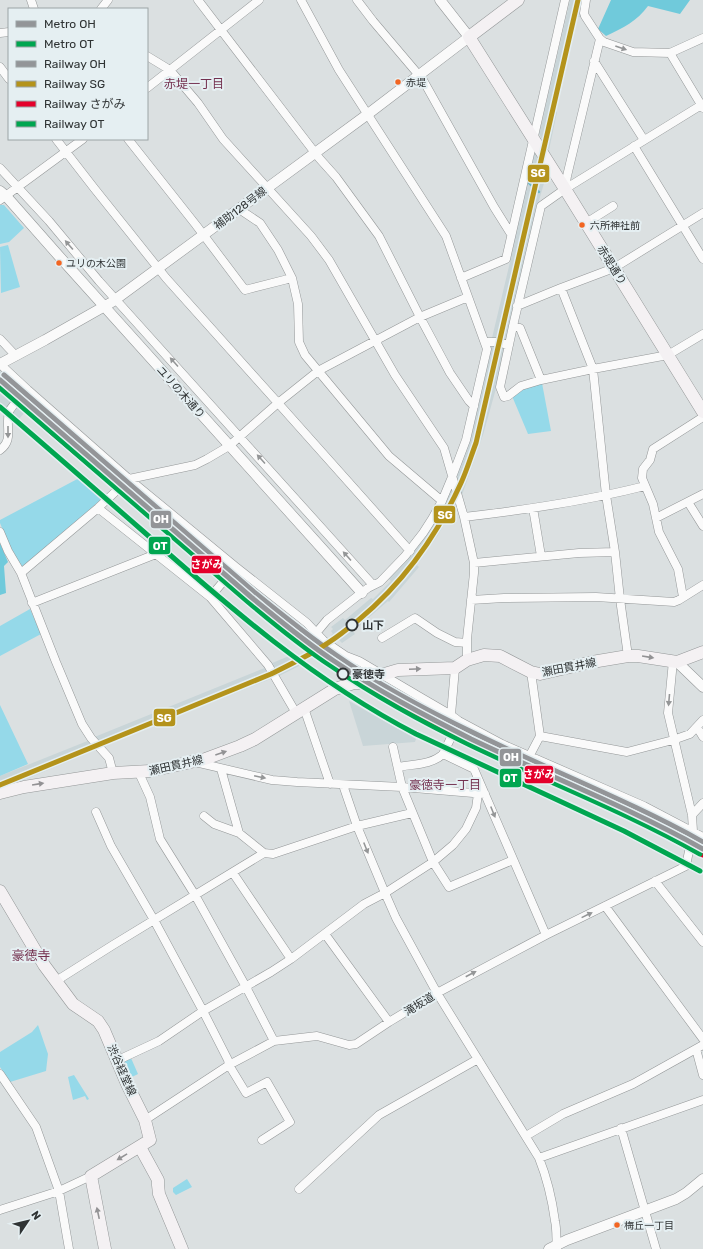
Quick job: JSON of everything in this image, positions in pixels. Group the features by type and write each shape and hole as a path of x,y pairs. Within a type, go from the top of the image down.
{"main road":[{"path":"469,37 518,0"},
{"name":"赤堤通り","path":"469,37 703,412"},
{"name":"瀬田貫井線","path":"0,793 24,787 113,773 139,773 194,762 247,743 335,688 354,683 370,683 381,675 398,670 455,668 468,660 484,655 500,656 531,672 540,674 592,662 628,656 675,661 703,652"},
{"name":"渋谷経堂線","path":"0,891 44,965 73,1004 98,1020 104,1030 127,1084 146,1120 150,1140 90,1176"},
{"path":"140,1147 158,1180 159,1194 182,1249"},
{"path":"90,1176 105,1249"}],"street":[{"path":"102,8 108,0"},
{"path":"198,0 336,177 379,236 450,373 474,406"},
{"path":"148,87 259,0"},
{"path":"301,0 327,49 446,236 487,349 466,440 442,501 423,533 410,551 380,582 362,593 327,620 317,632"},
{"path":"357,0 423,80 494,207 511,234"},
{"name":"赤堤通り","path":"440,0 469,37"},
{"path":"461,278 506,259 565,0"},
{"path":"586,0 585,16 600,39 604,42 633,52 670,53 703,38"},
{"name":"補助128号線","path":"0,364 105,307 368,114 469,37"},
{"path":"565,189 600,39"},
{"path":"670,53 702,105 565,189 541,206 512,326 500,387 504,397 508,396 521,386 541,380 668,355 703,334"},
{"path":"148,57 170,70 198,103 223,139 311,236 329,260 395,375 444,448 464,517 474,563 466,643 468,660"},
{"path":"594,60 644,140"},
{"path":"1,70 8,78"},
{"path":"57,140 158,268 410,551"},
{"path":"2,195 17,188 82,140"},
{"path":"129,140 204,235 245,290 292,278"},
{"path":"634,146 703,259"},
{"path":"0,168 49,221 99,281 374,585"},
{"name":"ユリの木通り","path":"2,195 105,307 362,593"},
{"path":"586,223 613,206"},
{"path":"239,209 260,223 278,250 292,278 298,304 299,342 305,355 389,456 442,501"},
{"path":"517,306 614,268 703,213"},
{"path":"561,288 593,369 606,495 615,552 628,656"},
{"path":"21,573 98,508 129,479 195,465 207,459 229,446 278,403 318,371 420,317 468,297"},
{"path":"512,326 520,328 541,380"},
{"path":"0,339 16,356"},
{"path":"485,342 493,341 508,345"},
{"path":"0,364 129,479 307,623 324,641 346,656 359,661 459,721 502,744 644,806 703,837"},
{"path":"0,450 5,447 8,441 9,411 28,390"},
{"path":"683,597 678,569 659,532 653,504 642,478 643,469 650,460 653,449 703,417"},
{"path":"464,517 533,508 606,495 645,486"},
{"path":"656,518 703,494"},
{"path":"688,502 703,526"},
{"path":"98,508 210,597 268,665 300,711 330,784"},
{"path":"533,508 541,556"},
{"path":"0,532 8,551 21,573 82,724 91,738 109,758 113,773"},
{"path":"474,563 579,552 615,552"},
{"path":"32,603 156,554"},
{"path":"210,597 236,567"},
{"path":"471,600 596,597 674,602 703,585"},
{"path":"382,638 415,618 437,633 455,642 466,643"},
{"path":"675,661 703,687"},
{"path":"343,785 357,826 396,918 437,993 546,935 686,866 693,831 692,815 673,740 668,712 675,661"},
{"path":"451,715 455,668"},
{"path":"530,755 540,736 531,672"},
{"path":"540,736 627,752 690,734 703,720"},
{"path":"398,767 430,762 439,758 443,754 459,721"},
{"path":"697,727 703,737"},
{"path":"393,747 402,788 433,862 449,887 513,860"},
{"path":"443,754 474,769 482,794 546,935"},
{"path":"194,762 272,780 482,794"},
{"path":"221,769 239,833"},
{"path":"139,773 150,797 160,839 195,895 274,1041"},
{"path":"116,1061 159,1041 203,1011 246,987 291,959 364,904 385,893 433,862 453,845 466,829 482,794"},
{"path":"692,815 703,803"},
{"path":"96,812 111,846 154,920 203,1011 228,1060 229,1065 246,1093 267,1082 290,1122 262,1140"},
{"path":"56,981 264,854 273,854 357,826 412,813"},
{"path":"204,816 214,824 239,833 264,854"},
{"path":"233,872 291,959"},
{"path":"655,881 703,942"},
{"path":"605,906 703,1039"},
{"path":"326,934 389,1022"},
{"name":"滝坂道","path":"146,1120 229,1065 274,1041 317,1036 348,1045 356,1044 437,993 539,1158 552,1201 555,1222 555,1248"},
{"path":"526,1136 563,1114 633,1084 699,1047 703,1075"},
{"path":"299,1189 379,1115 478,1059"},
{"path":"0,1074 36,1127 59,1191 69,1249"},
{"path":"539,1158 703,1100"},
{"path":"621,1128 656,1249"},
{"path":"0,1210 59,1191 90,1176"},
{"path":"555,1248 567,1240 683,1196 703,1179"},
{"path":"158,1180 153,1192 176,1249"}],"shaded area":[{"path":"570,0 584,0 581,17 577,17 555,110 557,112 549,150 539,134"},
{"path":"611,0 690,0 680,14 648,6 629,24 606,36 598,29"},
{"path":"533,149 547,173 538,204 506,340 504,341 492,338 510,262"},
{"path":"0,205 4,205 24,228 9,242 0,244"},
{"path":"8,245 20,287 1,293 0,247"},
{"path":"490,346 503,346 504,349 497,385 483,435 462,495 455,477"},
{"path":"0,371 32,404 19,419 0,402"},
{"path":"542,383 551,431 528,434 512,396 524,389"},
{"path":"83,476 105,496 25,567 20,566 10,548 0,520"},
{"path":"451,487 457,501 438,535 417,565 419,567 389,602 388,601 353,631 355,634 342,643 338,639 336,640 331,635 333,634 331,631 333,629 331,627 343,618 345,620 371,598 373,599 391,581 388,578"},
{"path":"0,543 8,562 4,566 6,593 0,595"},
{"path":"30,609 41,634 0,656 0,626"},
{"path":"289,656 301,665 277,677 270,664"},
{"path":"267,667 273,678 101,747 92,738"},
{"path":"349,701 416,739 415,742 363,746"},
{"path":"0,705 28,764 0,776"},
{"path":"90,740 98,749 0,790 0,776"},
{"path":"38,1025 48,1054 46,1071 10,1082 0,1067 0,1052 32,1032"},
{"path":"131,1058 138,1074 128,1079 122,1061"},
{"path":"74,1075 89,1099 87,1100 85,1096 73,1100 68,1077"},
{"path":"187,1179 192,1187 176,1195 173,1192 173,1188"}],"waterway":[{"path":"528,182 539,192"}],"metro line":[{"name":"OH","path":"0,380 251,597 323,654 384,693 471,739 617,805 703,849"},
{"name":"OT","path":"0,407 208,588 274,642 343,691 416,734 624,831 700,871"}],"rail line":[{"name":"SG","path":"0,785 271,674 298,660 334,639 361,618 396,584 411,566 438,526 450,505 463,478 476,443 578,0"},
{"name":"OH","path":"4,375 254,592 326,648 404,698 504,748 647,813 703,842"},
{"name":"さがみ","path":"0,386 48,429 265,614 343,673 447,732 510,762 598,800 641,821 703,855"},
{"name":"OT","path":"0,388 257,610 298,643 331,666 382,698 434,727 499,759 644,824 700,854"}],"place":[{"name":"赤堤","path":"398,82"},
{"name":"六所神社前","path":"582,225"},
{"name":"ユリの木公園","path":"59,263"},
{"name":"山下","path":"352,625"},
{"name":"豪徳寺","path":"343,674"},
{"name":"梅丘一丁目","path":"617,1225"}],"district":[{"name":"赤堤一丁目","path":"194,84"},
{"name":"豪徳寺一丁目","path":"445,785"},
{"name":"豪徳寺","path":"31,955"}]}
